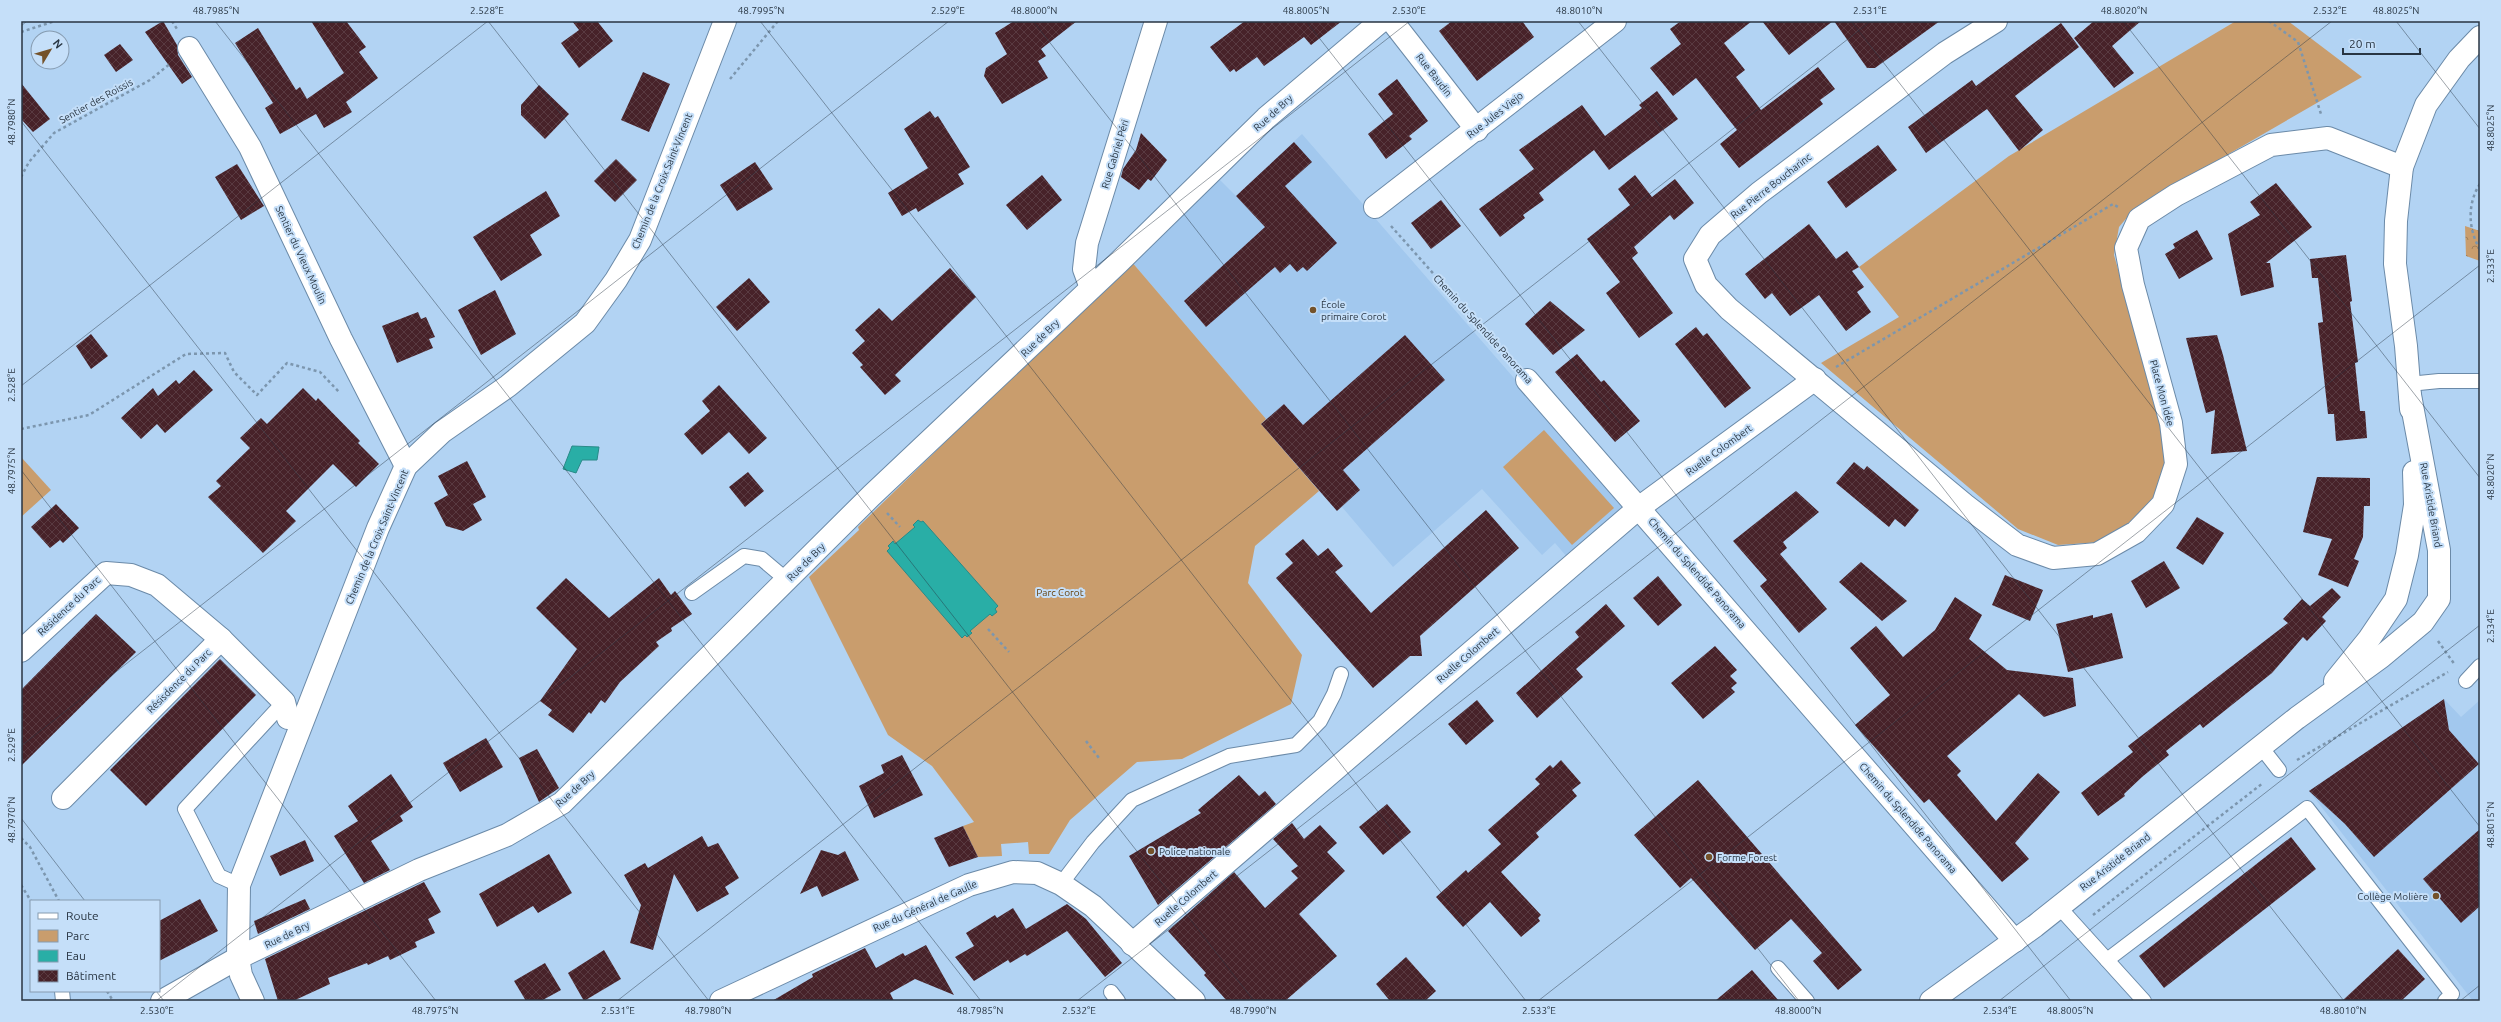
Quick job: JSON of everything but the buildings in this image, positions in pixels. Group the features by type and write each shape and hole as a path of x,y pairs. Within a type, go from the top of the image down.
{"street":[{"name":"Chemin de la Croix Saint-Vincent","path":"253,1001 241,975 238,958 239,885 291,716 406,466 442,432 508,386 585,323 616,280 640,240 725,21"},
{"name":"Rue Gabriel Péri","path":"1091,288 1084,269 1088,243 1156,21"},
{"name":"Rue de Bry","path":"162,1001 238,958 419,870 507,835 562,803 788,581 872,496 1091,288 1266,118 1381,21"},
{"name":"Rue Baudin","path":"1392,21 1476,130"},
{"name":"Rue Jules Viejo","path":"1375,207 1615,21"},
{"name":"Rue Pierre Boucharinc","path":"1815,379 1729,309 1706,286 1695,259 1710,235 1759,193 1945,53 1996,21"},
{"name":"Rue Aristide Briand","path":"2297,718 2334,683 2370,639 2396,599 2407,555 2414,505 2414,453 2409,389 2395,264 2396,221 2402,167 2426,105 2459,59 2480,38"},
{"name":"Sentier du Vieux Moulin","path":"189,48 250,147 341,339 406,466"},
{"path":"2139,219 2176,195 2271,145 2328,138 2402,167"},
{"name":"Place Mon Idée","path":"1815,379 1965,505 2017,545 2053,558 2097,554 2136,532 2163,504 2176,464 2172,423 2133,285 2126,248 2139,219"},
{"name":"Ruelle Colombert","path":"1132,944 1640,508 1815,379"},
{"name":"Chemin du Splendide Panorama","path":"1527,380 1640,508 2015,941"},
{"name":"Rue Aristide Briand","path":"1931,1001 2015,941 2297,718 2387,652 2423,622 2439,599 2439,550 2409,389"},
{"name":"Résidence du Parc","path":"21,651 106,573 131,575 157,585 220,639"},
{"path":"220,639 291,716"},
{"name":"Résisdence du Parc","path":"63,798 220,639"},
{"name":"Rue du Général de Gaulle","path":"721,1001 969,885 1013,872 1037,873 1061,884 1093,906 1194,1001"}],"lane":[{"path":"2409,389 2439,381 2480,382"},
{"path":"692,593 744,556 762,559 788,581"},
{"path":"2466,681 2480,666"},
{"path":"1061,884 1093,842 1132,800 1229,756 1296,745 1320,721 1334,694 1341,674"},
{"path":"239,885 219,876 186,808 291,716"},
{"path":"2260,747 2279,770"},
{"path":"2107,960 2307,808 2452,994 2445,1001"},
{"path":"2058,907 2144,1001"},
{"path":"1778,968 1807,1001"}],"path":[{"path":"21,32 55,21"},
{"path":"705,74 726,83 778,21"},
{"path":"2268,21 2298,42 2328,138"},
{"name":"Sentier des Roissis","path":"21,177 29,162 54,133 150,80 189,48"},
{"path":"2480,184 2476,190 2470,214 2473,237 2480,249"},
{"path":"1815,379 2114,204 2139,219"},
{"name":"Chemin du Splendide Panorama","path":"1375,207 1527,380"},
{"path":"21,429 89,415 186,354 225,353 234,372 257,395 287,363 320,372 345,399"},
{"path":"884,509 900,527"},
{"path":"988,629 1009,652"},
{"path":"1086,741 1100,758"},
{"path":"21,838 30,847 58,900"},
{"path":"21,885 30,900"},
{"path":"108,992 113,1001"}],"shaded area":[{"name":"École primaire Corot","path":"1302,134 1626,507 1567,557 1555,543 1542,555 1482,489 1393,567 1342,507 1337,511 1261,424 1266,419 1131,261 1218,178 1236,196"},
{"name":"Collège Molière","path":"2444,699 2461,717 2480,700 2480,1001 2473,1001 2309,791"}],"green space":[{"path":"2236,21 2288,21 2362,77 2135,208 2119,227 2114,255 2156,404 2168,468 2144,516 2102,542 2058,545 2018,529 1821,363 1899,317 1859,267 2009,156"},
{"path":"2465,226 2480,231 2480,261 2466,256"},
{"name":"Parc Corot","path":"1131,261 1266,419 1261,424 1319,491 1255,546 1248,583 1302,655 1291,704 1182,759 1137,762 1070,820 1049,854 1029,854 1028,842 1001,844 1002,856 978,857 963,826 974,822 932,766 888,735 809,577 859,530 858,527"},
{"path":"1544,430 1614,508 1572,545 1503,467"},
{"path":"21,457 51,490 21,517"}],"water":[{"path":"572,446 599,447 597,460 582,460 576,473 563,469"},
{"path":"918,520 921,522 923,521 998,606 995,609 997,612 992,616 990,614 970,631 972,633 967,637 965,635 962,638 887,551 890,548 888,546 893,541 895,544 915,527 913,525"}],"place":[{"name":"École primaire Corot","path":"1313,310"},
{"name":"Police nationale","path":"1151,851"},
{"name":"Forme Forest","path":"1709,857"},
{"name":"Collège Molière","path":"2436,896"}]}
